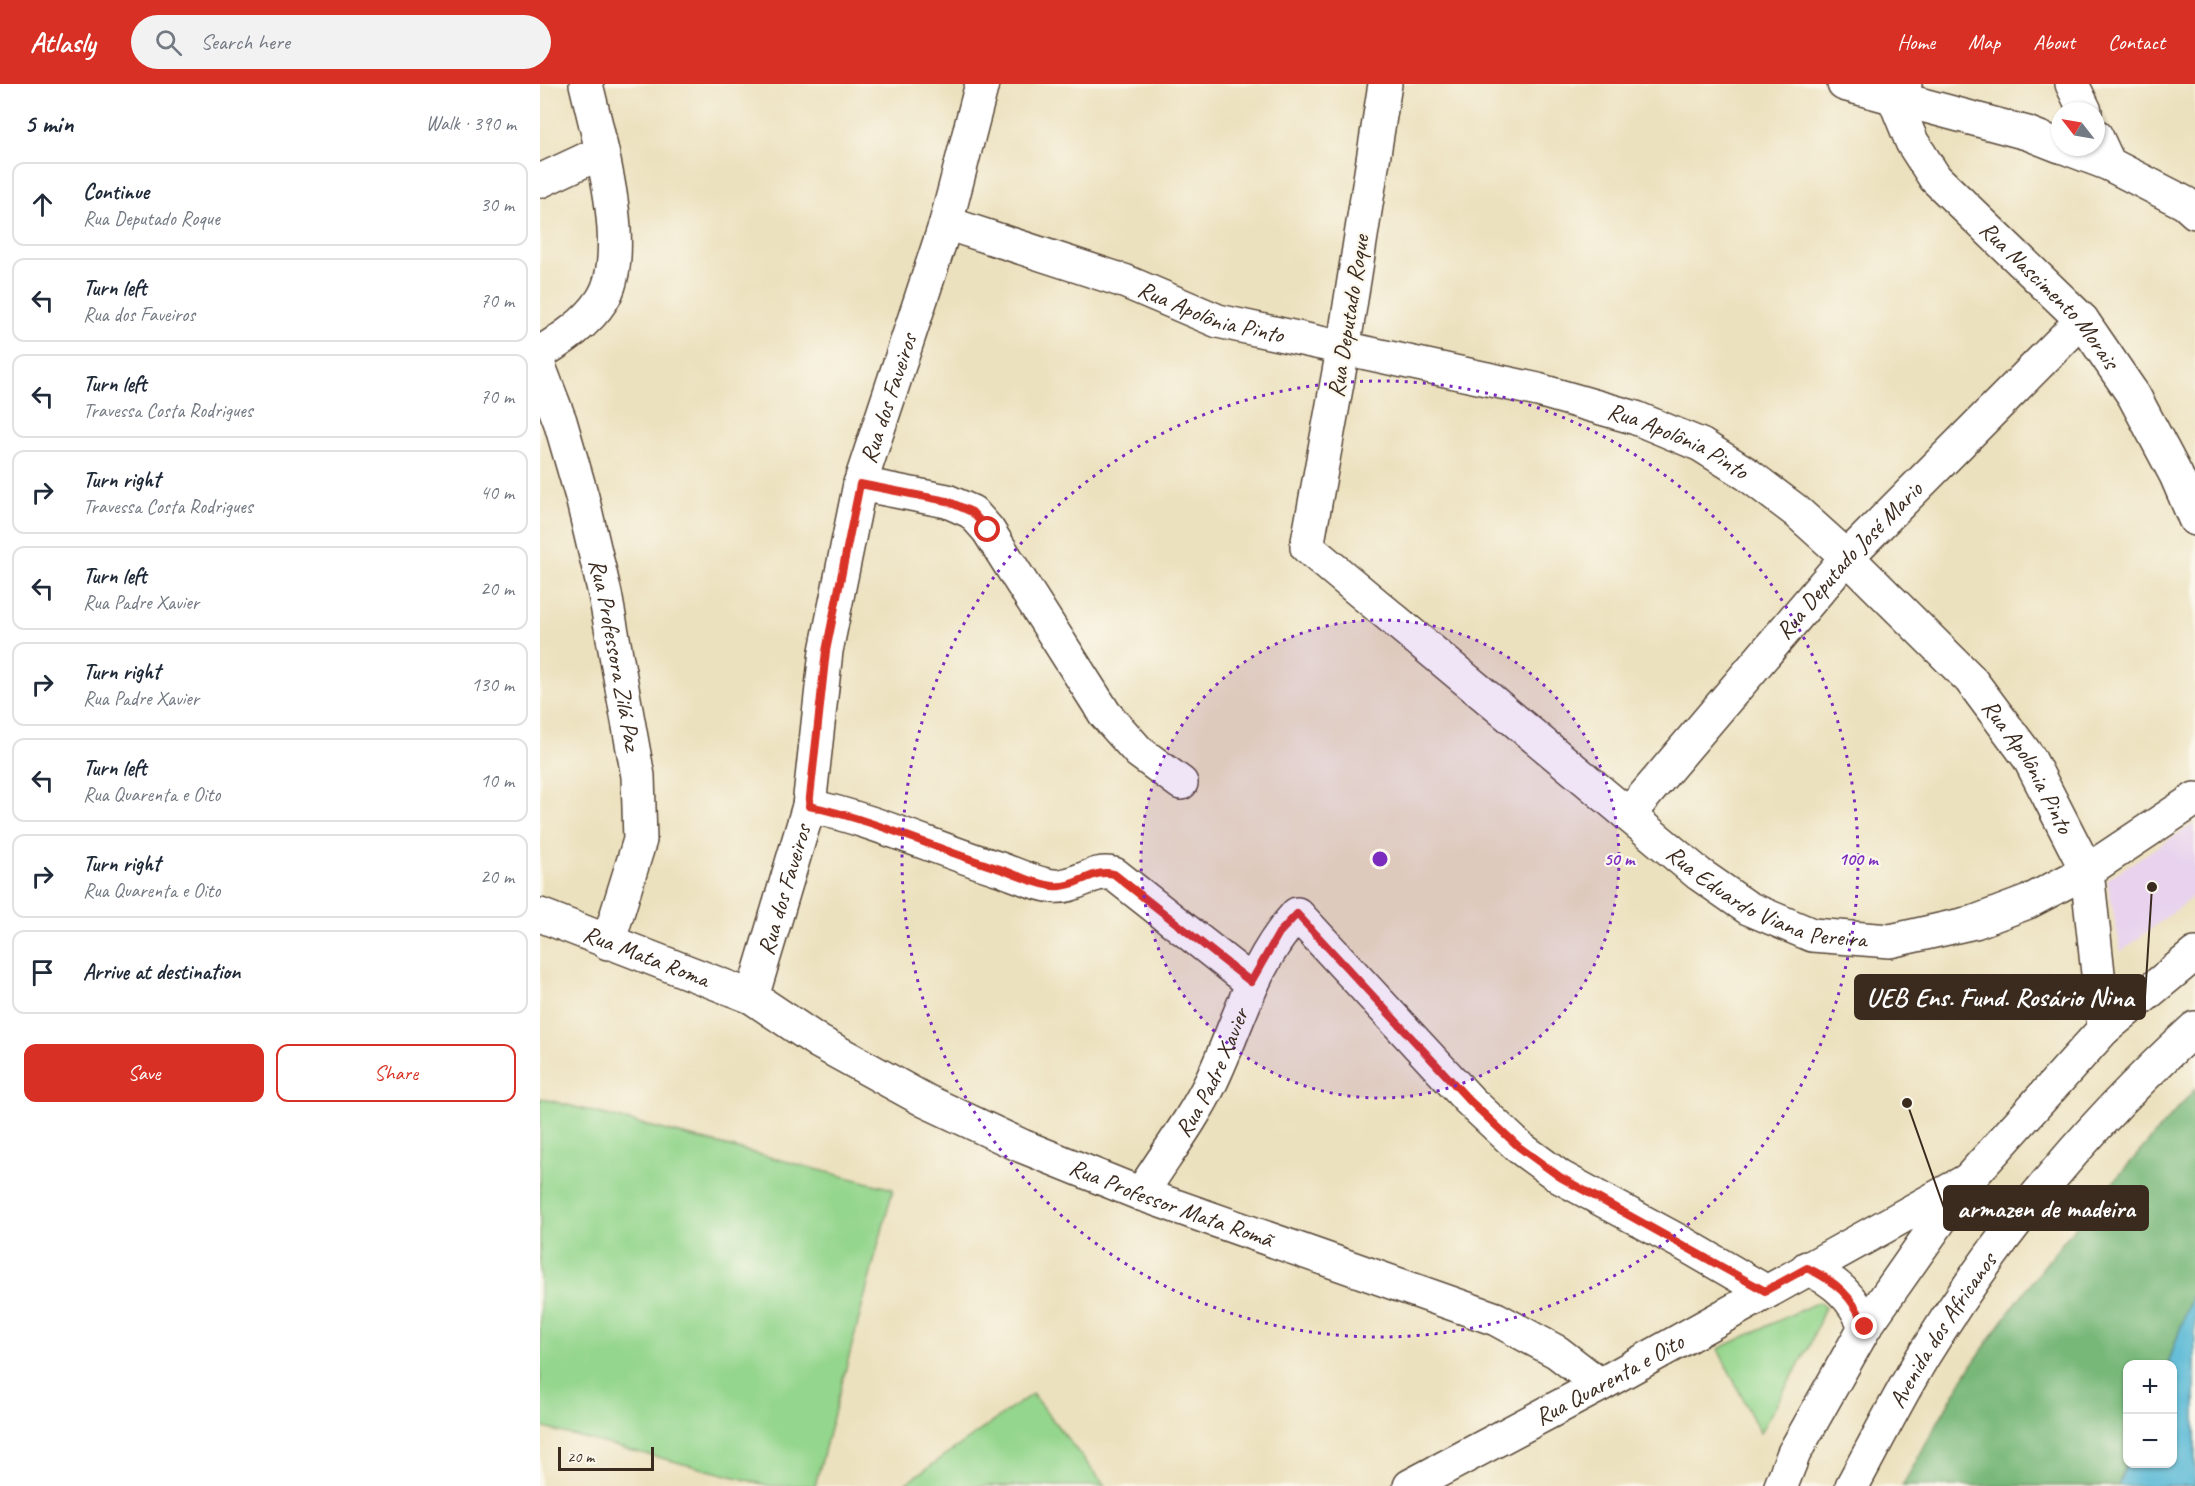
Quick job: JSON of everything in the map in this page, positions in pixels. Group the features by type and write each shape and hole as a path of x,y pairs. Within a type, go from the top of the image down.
{"street":[{"path":"540,353 564,339 586,318 603,298 612,275 615,248 613,218 602,152 586,84"},
{"name":"Rua dos Faveiros","path":"752,997 809,806 826,651 860,484 946,223 982,84"},
{"name":"Rua Deputado Roque","path":"1307,547 1343,350 1386,84"},
{"path":"1844,84 1899,91 2051,142"},
{"path":"2072,84 2081,102"},
{"name":"Rua Nascimento Morais","path":"1899,91 1912,142 1935,178 2082,320 2134,396 2176,475 2195,519"},
{"path":"540,181 602,152"},
{"path":"2105,152 2195,212"},
{"name":"Rua Apolônia Pinto","path":"946,223 1124,281 1218,321 1343,350 1538,390 1636,418 1701,445 1747,474 1796,511 1847,557 1970,679 2029,758 2087,871 2104,1029"},
{"name":"Rua Deputado José Mario","path":"1629,814 1847,557 2082,320"},
{"name":"Rua Professora Zilá Paz","path":"540,369 560,421 605,594 638,776 640,840 608,943"},
{"path":"540,450 560,421"},
{"path":"860,484 947,501 972,512 988,530 1105,714 1139,752 1181,783"},
{"name":"Rua Eduardo Viana Pereira","path":"1307,547 1699,874 1748,908 1812,935 1890,941 1975,922 2028,902 2087,871 2195,799"},
{"path":"809,806 856,816 976,861 1054,887 1071,884 1105,872 1114,874 1251,982"},
{"name":"Rua Padre Xavier","path":"1141,1194 1210,1083 1241,1015 1251,982 1279,933 1297,914 1469,1100 1519,1147 1560,1177 1765,1291"},
{"name":"Rua Mata Roma","path":"540,915 752,997"},
{"path":"1781,1486 1794,1453 1865,1327 1968,1180 2104,1029 2195,954"},
{"name":"Rua Professor Mata Romã","path":"752,997 819,1042 926,1101 1022,1146 1141,1194 1496,1319 1557,1352 1600,1385"},
{"name":"Avenida dos Africanos","path":"1852,1486 1922,1358 2000,1243 2064,1162 2125,1096 2195,1028"},
{"name":"Rua Quarenta e Oito","path":"1410,1486 1600,1385 1765,1291 1968,1180"},
{"path":"1807,1268 1826,1277 1843,1290 1857,1307 1865,1327"}],"shaded area":[{"path":"2195,823 2195,895 2121,952 2107,879"}],"green space":[{"path":"2195,1089 2195,1286 2169,1360 2123,1360 2123,1468 2125,1468 2118,1486 1902,1486 1961,1382 1995,1331 2049,1259"},
{"path":"540,1098 893,1189 815,1486 770,1486 540,1427"},
{"path":"1818,1302 1825,1307 1809,1347 1760,1433 1718,1349"},
{"path":"1032,1394 1105,1486 902,1486"}],"water":[{"path":"2195,1286 2195,1486 2118,1486 2125,1468 2177,1468 2177,1360 2169,1360"}],"place":[{"name":"UEB Ens. Fund. Rosário Nina","path":"2152,887"},
{"name":"armazen de madeira","path":"1907,1103"}],"route":[{"path":"988,530 972,512 947,501 860,484 826,651 809,806 856,816 976,861 1054,887 1071,884 1097,873 1114,874 1251,982 1279,933 1297,914 1469,1100 1519,1147 1560,1177 1765,1291 1807,1268 1826,1277 1850,1298 1857,1307 1865,1327"}]}
